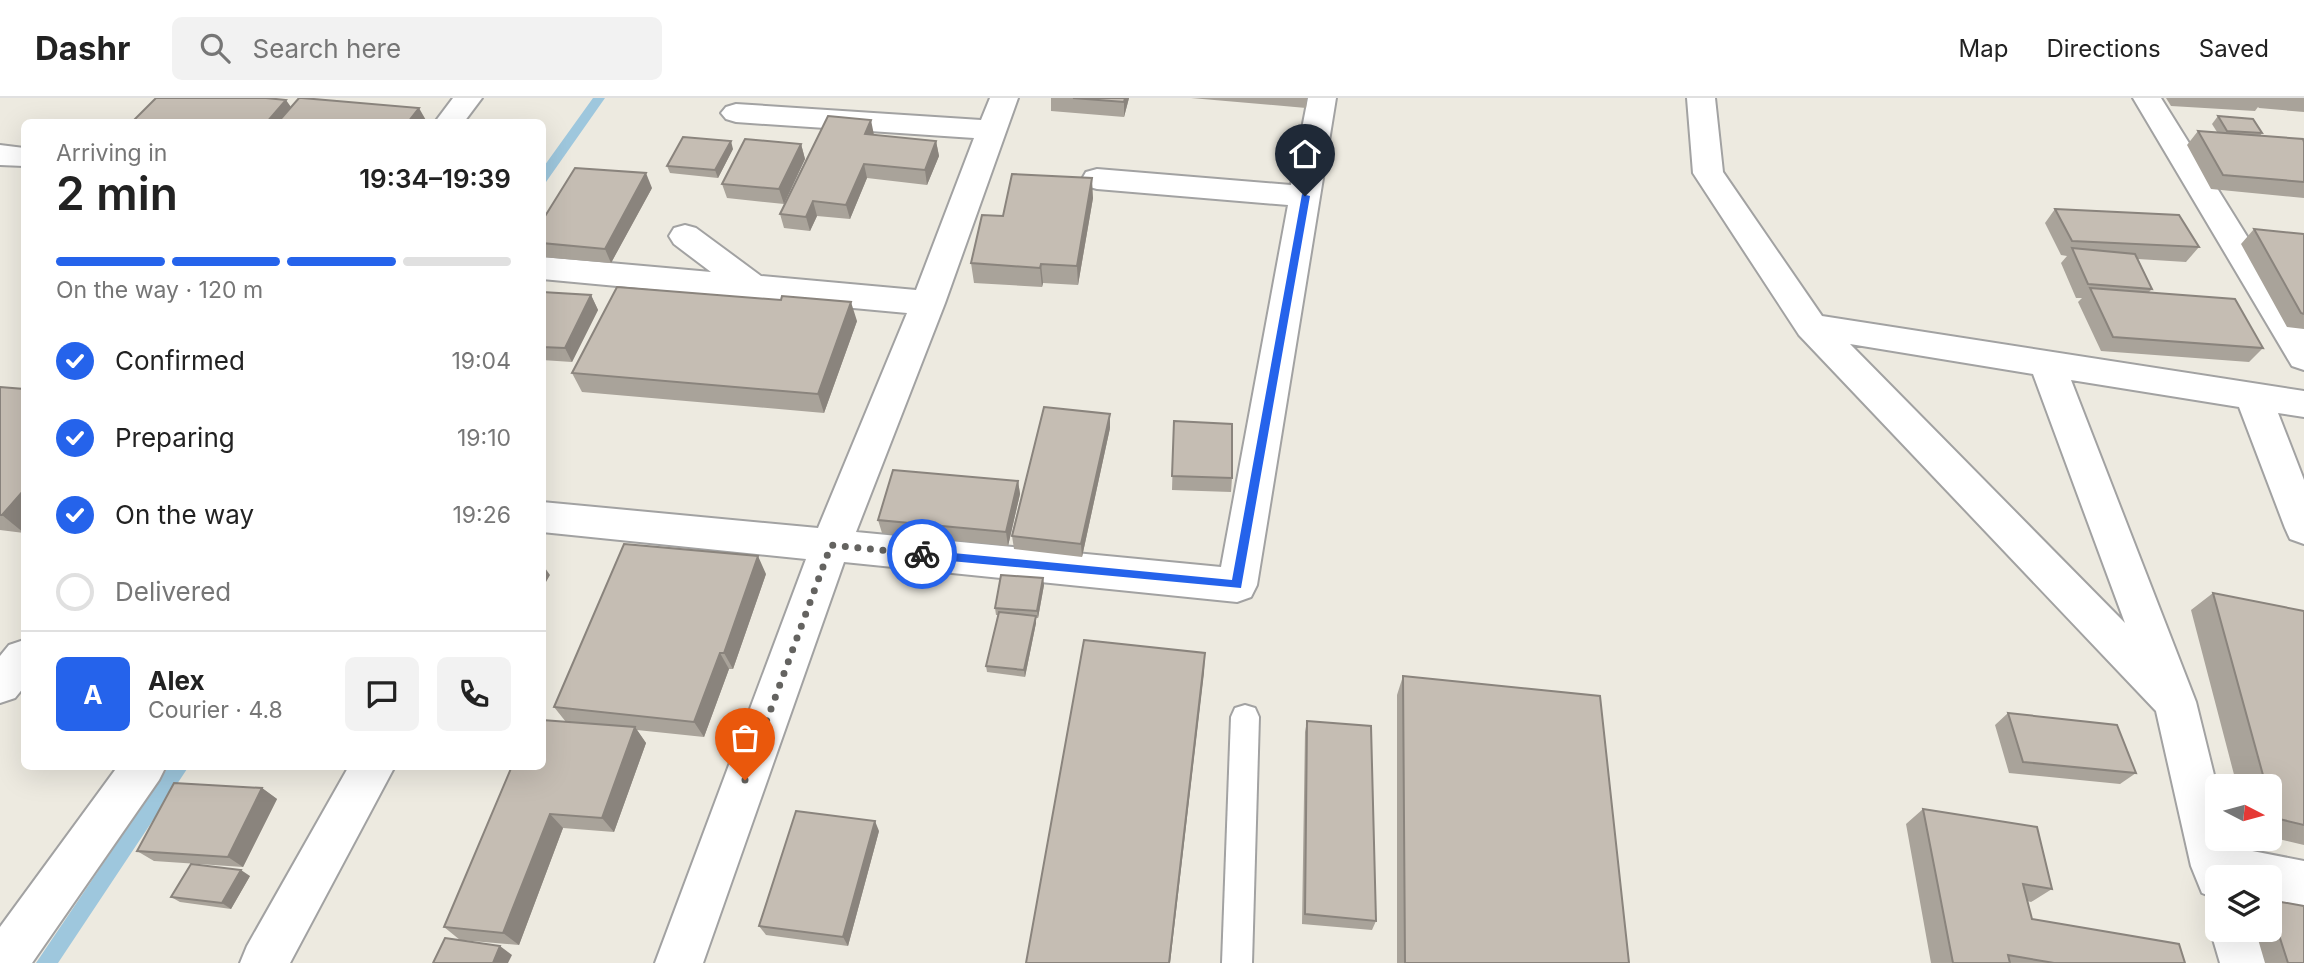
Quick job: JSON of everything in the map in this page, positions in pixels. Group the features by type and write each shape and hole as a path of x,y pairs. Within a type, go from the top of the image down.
{"street":[{"path":"451,119 467,98"},
{"path":"546,517 1237,585 1322,98"},
{"path":"1701,98 1708,173 1811,326 2175,702"},
{"path":"2147,98 2304,358"},
{"path":"679,963 831,545 928,303 998,114 736,113"},
{"path":"0,155 21,157"},
{"path":"1097,178 1305,196"},
{"path":"685,236 754,288"},
{"path":"546,268 928,303"},
{"path":"1811,326 2304,404"},
{"path":"2047,364 2175,702 2215,865"},
{"path":"2253,396 2304,528"},
{"path":"0,641 21,644"},
{"path":"0,685 21,661"},
{"path":"3,963 141,770"},
{"path":"264,963 371,770"},
{"path":"2282,881 2304,884"},
{"path":"2238,942 2244,963"}],"lane":[{"path":"1237,963 1245,717"}],"building":[{"path":"156,98 286,100 270,119 135,119"},
{"path":"299,98 419,108 410,119 281,119"},
{"path":"1073,98 1125,98 1124,102"},
{"path":"828,116 871,120 865,134 936,141 925,170 864,164 846,205 813,201 806,217 780,214"},
{"path":"2218,116 2253,119 2262,133 2227,131"},
{"path":"2198,131 2303,139 2304,182 2223,175"},
{"path":"683,137 731,141 715,170 667,166"},
{"path":"745,139 801,144 779,189 722,184"},
{"path":"575,168 646,173 605,249 546,243 546,215"},
{"path":"1012,174 1092,178 1077,266 1041,264 1040,268 971,263 982,215 1003,216"},
{"path":"2055,209 2179,215 2199,247 2072,241"},
{"path":"2254,229 2304,234 2304,314 2301,313"},
{"path":"2072,248 2135,254 2152,289 2088,284"},
{"path":"617,287 781,300 782,296 851,302 818,394 572,373"},
{"path":"2090,288 2235,299 2263,348 2113,337"},
{"path":"546,292 591,295 565,348 546,347"},
{"path":"0,387 21,389 21,493 0,515"},
{"path":"1044,407 1110,414 1081,544 1012,536"},
{"path":"1174,421 1232,424 1232,478 1172,476"},
{"path":"893,470 1018,481 1006,532 878,520"},
{"path":"624,544 758,556 724,653 720,653 694,722 554,707"},
{"path":"1001,575 1043,578 1037,611 995,608"},
{"path":"2213,593 2304,611 2304,825 2282,820 2282,774 2263,774"},
{"path":"999,612 1036,616 1024,670 986,666"},
{"path":"1084,640 1205,653 1169,963 1026,963"},
{"path":"1403,676 1600,696 1629,963 1405,963"},
{"path":"2008,713 2117,725 2136,773 2023,762"},
{"path":"546,720 635,727 602,818 550,814 503,933 444,927 510,770 546,770"},
{"path":"1307,721 1371,726 1376,921 1305,914"},
{"path":"174,783 262,788 228,857 137,851"},
{"path":"1923,809 2037,827 2052,889 2023,884 2032,919 2179,944 2185,963 2054,963 2008,955 2010,963 1953,963"},
{"path":"796,811 875,821 843,937 759,926"},
{"path":"191,864 241,870 222,903 171,897"},
{"path":"2282,902 2304,906 2304,963 2288,963 2281,942"},
{"path":"445,938 500,946 493,963 433,963"}],"waterway":[{"path":"546,173 599,98"},
{"path":"46,963 177,770"}],"way so far":[{"path":"745,780 831,545 922,554"}],"route":[{"path":"922,554 1237,585 1305,196"}]}
